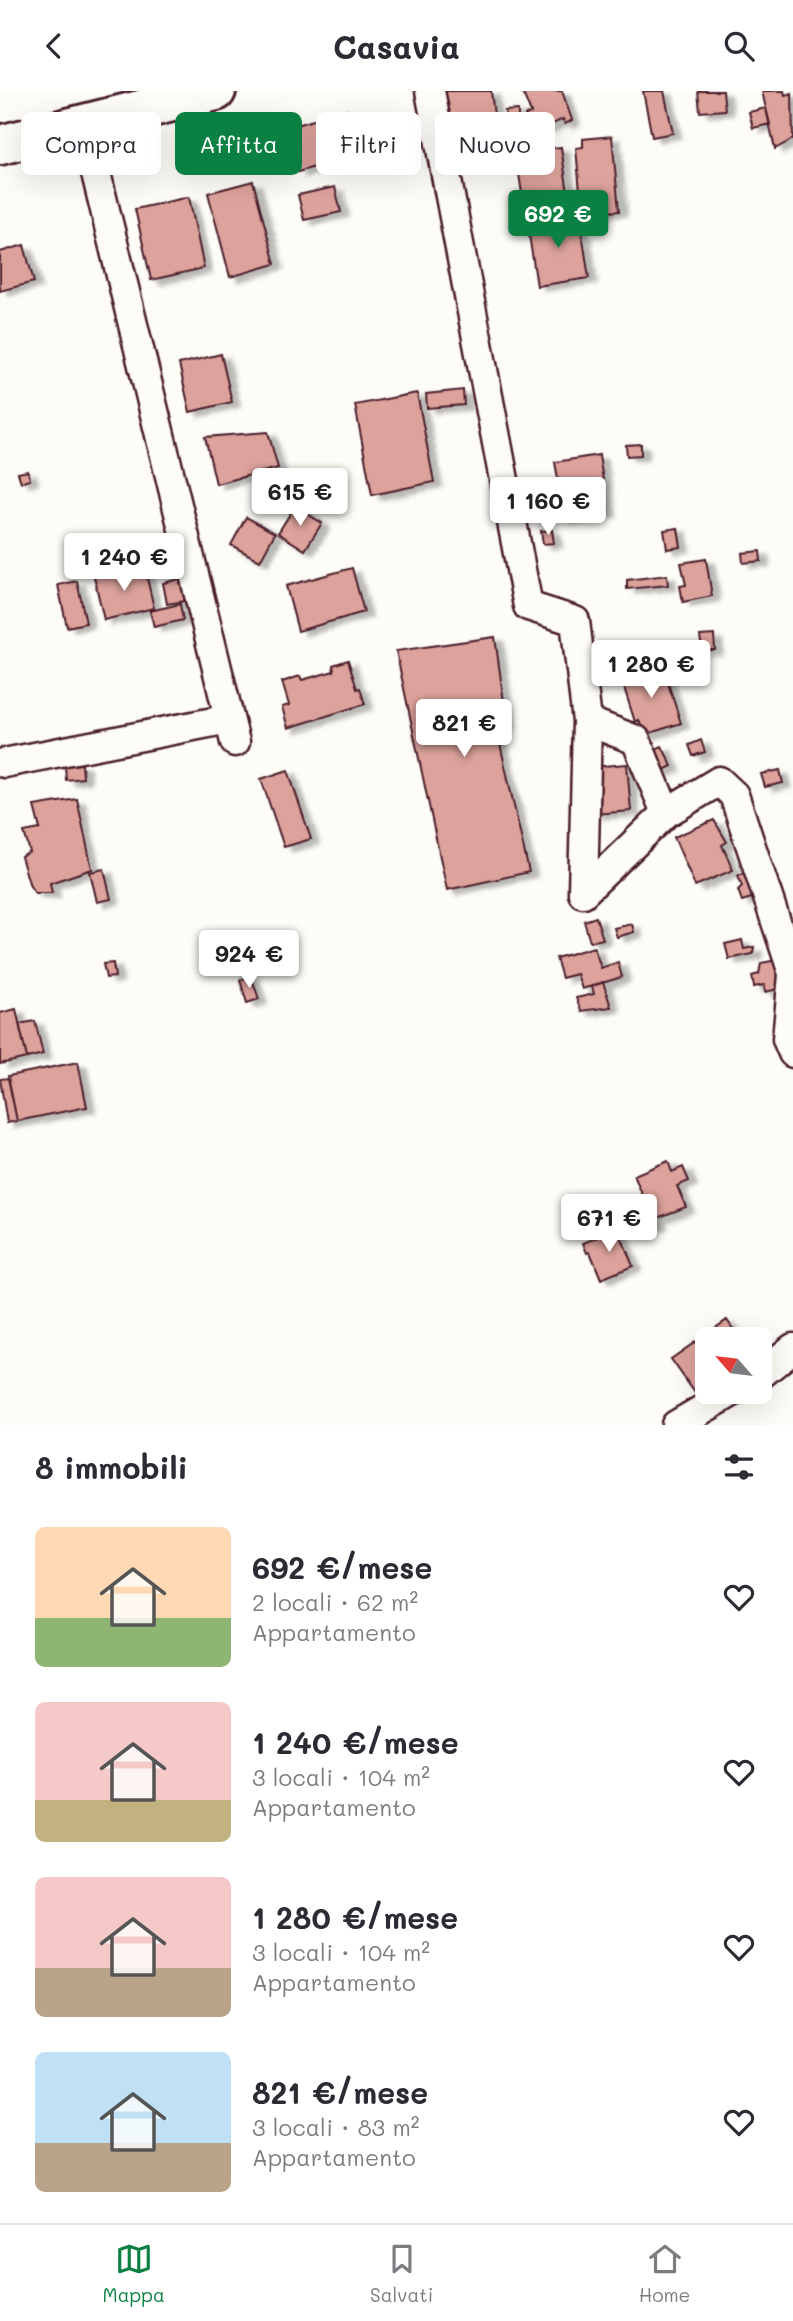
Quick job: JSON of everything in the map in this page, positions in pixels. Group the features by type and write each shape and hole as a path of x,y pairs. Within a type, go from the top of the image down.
{"street":[{"path":"132,112 216,91"},
{"path":"430,91 528,605 575,621 587,721 583,893 666,813 719,781 734,795 793,974 787,1039 793,1053"},
{"path":"0,145 21,140"},
{"path":"4,763 232,730 96,175"},
{"path":"587,721 636,740 666,813"},
{"path":"772,1365 793,1348"},
{"path":"676,1425 712,1404"}],"building":[{"path":"444,91 491,91 494,112 447,112"},
{"path":"522,91 562,91 572,120 565,124 563,119 555,123 555,112 531,112"},
{"path":"643,91 664,91 673,133 652,137"},
{"path":"698,91 723,91 725,110 700,112"},
{"path":"762,91 784,91 785,95 792,93 793,139 775,149"},
{"path":"766,108 770,124 753,128 749,112"},
{"path":"316,119 316,167 302,171 302,123"},
{"path":"612,136 619,211 582,214 576,148 583,147 583,139"},
{"path":"561,147 569,200 524,207 519,175 555,175 555,148"},
{"path":"253,181 275,264 230,277 208,193"},
{"path":"335,187 341,212 304,220 298,195"},
{"path":"189,197 204,268 151,280 135,209"},
{"path":"579,213 589,278 537,286 527,222"},
{"path":"24,245 34,282 0,291 0,252"},
{"path":"221,354 232,402 190,412 179,364"},
{"path":"463,390 464,405 427,408 426,394"},
{"path":"417,393 434,482 372,495 355,405"},
{"path":"268,432 278,468 216,484 205,437"},
{"path":"641,444 641,455 627,456 626,445"},
{"path":"599,455 608,512 565,519 555,462"},
{"path":"28,471 30,480 21,482 18,473"},
{"path":"295,506 322,523 305,550 278,533"},
{"path":"246,517 275,533 260,561 231,545"},
{"path":"678,528 681,547 667,549 664,530"},
{"path":"552,530 554,543 543,544 541,531"},
{"path":"760,551 761,561 743,563 742,553"},
{"path":"706,559 712,596 683,602 680,586 686,585 681,563"},
{"path":"144,565 154,608 104,620 94,577"},
{"path":"352,568 364,612 298,631 286,586"},
{"path":"667,575 668,585 627,589 627,580"},
{"path":"180,579 185,601 167,604 163,583"},
{"path":"77,581 86,623 67,627 58,585"},
{"path":"180,604 183,620 154,627 150,611"},
{"path":"714,635 715,650 702,650 700,636"},
{"path":"495,637 507,724 496,726 529,872 447,890 396,651"},
{"path":"348,660 365,704 288,728 282,707 289,705 282,682 300,676 302,680 334,671 333,665"},
{"path":"662,665 681,723 644,735 639,720 635,722 621,678"},
{"path":"701,740 705,752 693,756 689,745"},
{"path":"662,746 672,766 660,772 651,751"},
{"path":"82,764 83,778 66,780 65,765"},
{"path":"627,764 631,811 595,814 591,767"},
{"path":"288,770 311,839 284,847 261,779"},
{"path":"780,770 783,783 765,787 761,774"},
{"path":"77,799 92,869 50,883 52,893 35,893 30,886 21,857 30,852 24,832 40,829 34,806"},
{"path":"714,820 727,842 722,845 733,870 695,886 674,837"},
{"path":"104,869 111,899 97,902 90,872"},
{"path":"750,871 758,896 742,901 738,890 742,886 738,875"},
{"path":"596,917 603,939 590,942 584,921"},
{"path":"632,924 634,932 617,937 614,928"},
{"path":"742,940 744,949 754,947 753,954 729,959 725,944"},
{"path":"594,947 601,968 618,962 622,977 582,989 577,974 562,978 556,958"},
{"path":"777,960 783,988 765,992 764,985 754,987 752,976 759,974 761,963"},
{"path":"113,963 115,977 106,978 103,964"},
{"path":"251,976 259,999 247,1003 240,980"},
{"path":"603,982 611,1007 581,1011 576,998 594,994 592,986"},
{"path":"16,1009 27,1058 0,1064 0,1013"},
{"path":"35,1021 43,1054 27,1058 19,1024"},
{"path":"78,1062 87,1107 17,1121 8,1076"},
{"path":"8,1078 17,1121 7,1123 0,1079"},
{"path":"668,1161 672,1172 683,1167 689,1181 677,1186 686,1207 657,1218 659,1224 644,1230 638,1215 649,1211 634,1175"},
{"path":"618,1229 633,1266 601,1279 590,1252 587,1253 583,1243"},
{"path":"727,1320 732,1327 717,1327"},
{"path":"695,1342 695,1393 671,1359"}]}
